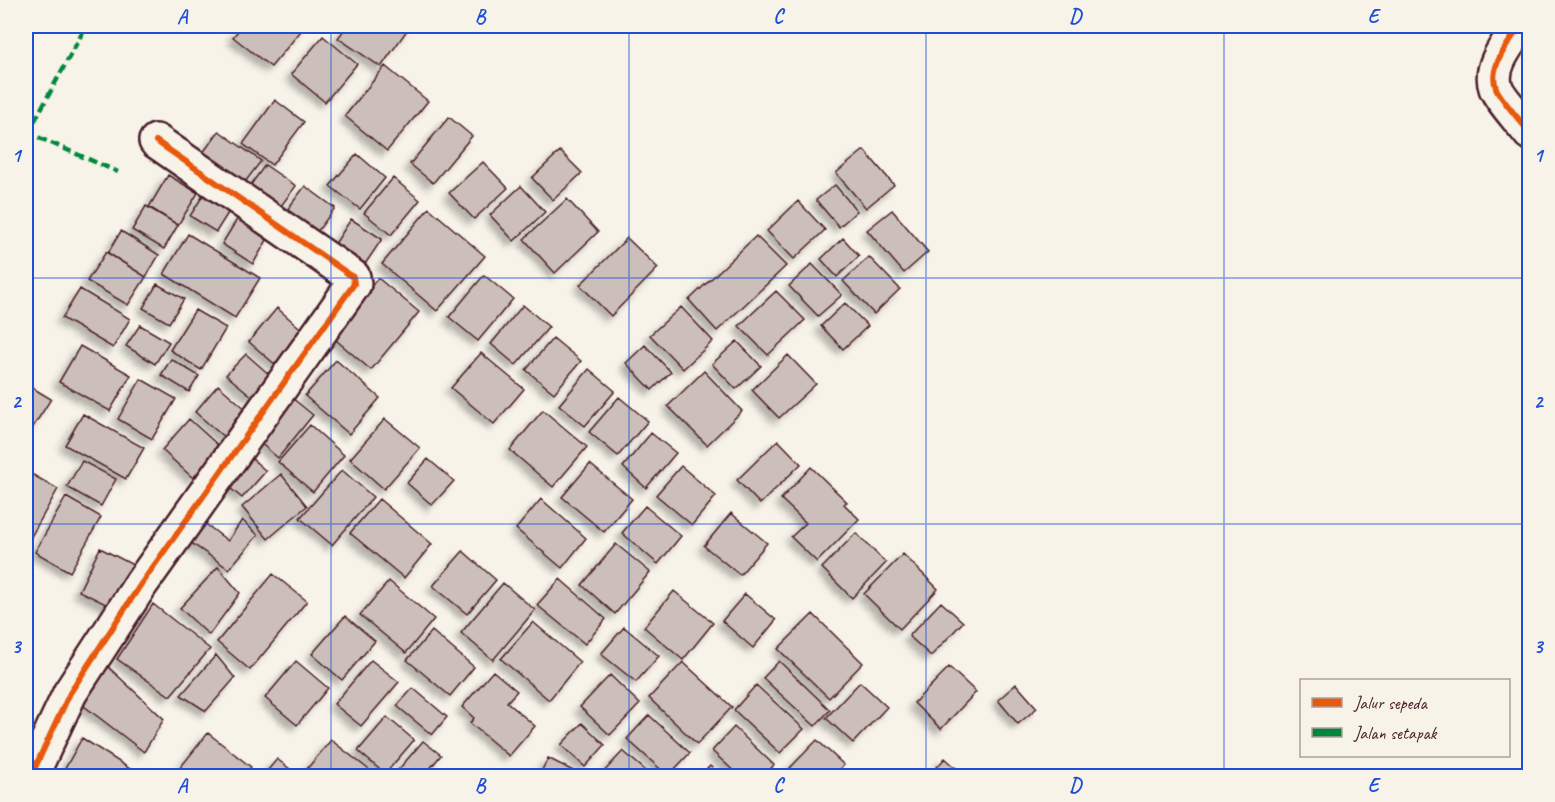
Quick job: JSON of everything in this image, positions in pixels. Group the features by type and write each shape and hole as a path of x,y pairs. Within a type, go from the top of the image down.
{"street":[{"path":"1520,26 1498,60 1494,71 1496,89 1530,133"},
{"path":"31,777 70,693 129,602 354,284 352,278 156,141"}],"building":[{"path":"242,26 305,26 271,67 233,37"},
{"path":"347,26 410,26 381,67 338,38"},
{"path":"323,36 357,64 325,102 291,74"},
{"path":"385,66 428,101 387,151 345,116"},
{"path":"275,100 304,122 272,165 243,144"},
{"path":"449,117 472,136 433,183 410,164"},
{"path":"219,131 261,161 236,194 194,165"},
{"path":"864,150 894,185 866,208 836,173"},
{"path":"560,151 582,173 553,200 532,178"},
{"path":"357,154 385,178 360,209 330,186"},
{"path":"483,162 508,188 474,219 449,193"},
{"path":"265,165 296,186 271,219 242,197"},
{"path":"168,175 198,193 178,225 149,207"},
{"path":"393,178 420,200 391,235 364,213"},
{"path":"835,185 857,211 839,227 816,200"},
{"path":"305,186 335,208 308,244 278,222"},
{"path":"521,186 545,212 514,241 490,215"},
{"path":"207,189 233,205 216,232 190,216"},
{"path":"567,199 598,232 555,273 524,239"},
{"path":"798,201 825,230 794,259 767,231"},
{"path":"146,206 178,225 164,249 132,230"},
{"path":"429,208 485,256 437,311 382,264"},
{"path":"892,210 928,252 904,273 867,230"},
{"path":"239,216 270,235 253,264 222,244"},
{"path":"351,219 382,239 361,270 331,250"},
{"path":"121,231 159,255 146,277 108,253"},
{"path":"188,234 260,278 235,318 164,274"},
{"path":"756,236 786,266 717,331 689,300"},
{"path":"627,238 658,268 611,316 580,285"},
{"path":"843,238 859,256 837,277 821,259"},
{"path":"106,252 146,277 128,305 87,281"},
{"path":"869,257 900,289 874,314 843,281"},
{"path":"812,264 842,295 818,316 789,286"},
{"path":"484,275 513,299 478,341 449,317"},
{"path":"378,278 419,312 371,370 330,335"},
{"path":"157,284 184,299 169,323 143,308"},
{"path":"80,289 130,319 113,348 62,318"},
{"path":"776,291 805,320 768,355 739,326"},
{"path":"845,303 868,326 843,349 821,326"},
{"path":"523,305 549,327 516,365 491,344"},
{"path":"681,307 713,341 683,369 650,335"},
{"path":"277,308 306,333 277,366 249,342"},
{"path":"195,310 226,328 201,370 170,350"},
{"path":"140,325 169,342 155,364 126,346"},
{"path":"553,338 581,361 554,393 526,370"},
{"path":"737,341 761,366 736,389 712,364"},
{"path":"645,345 671,372 652,390 626,363"},
{"path":"80,346 131,375 110,411 59,382"},
{"path":"481,353 524,389 494,424 451,388"},
{"path":"246,354 271,376 253,397 226,375"},
{"path":"788,355 816,384 779,418 752,390"},
{"path":"171,359 199,376 189,392 161,375"},
{"path":"336,360 380,398 349,434 305,396"},
{"path":"589,369 615,391 585,426 559,405"},
{"path":"704,371 742,411 707,445 668,406"},
{"path":"141,379 176,399 152,439 118,419"},
{"path":"26,384 51,399 26,438"},
{"path":"218,385 248,411 225,438 195,412"},
{"path":"286,393 313,415 278,458 251,435"},
{"path":"619,397 648,421 618,456 589,432"},
{"path":"543,410 587,447 553,487 510,450"},
{"path":"83,414 144,448 126,479 65,445"},
{"path":"189,419 220,447 193,478 162,450"},
{"path":"385,419 420,448 384,489 350,459"},
{"path":"310,425 344,455 313,492 278,462"},
{"path":"651,433 676,453 646,488 623,467"},
{"path":"778,440 801,464 760,504 737,480"},
{"path":"242,450 266,471 242,498 218,478"},
{"path":"428,459 454,481 432,505 407,483"},
{"path":"82,461 116,479 101,506 67,487"},
{"path":"590,464 632,499 604,532 562,497"},
{"path":"681,466 716,496 692,525 656,495"},
{"path":"811,467 847,502 844,504 859,519 817,562 791,537 806,523 781,499"},
{"path":"342,470 373,497 332,545 300,518"},
{"path":"26,471 58,489 28,542 26,541"},
{"path":"281,474 307,506 268,539 242,507"},
{"path":"66,497 101,517 70,572 35,552"},
{"path":"379,499 432,544 404,578 350,533"},
{"path":"541,499 586,538 562,568 516,529"},
{"path":"645,506 681,536 658,564 622,533"},
{"path":"731,513 767,543 740,575 704,546"},
{"path":"242,520 258,535 229,569 190,542 203,522 228,541"},
{"path":"856,533 886,563 852,598 822,568"},
{"path":"616,544 650,572 615,614 582,585"},
{"path":"100,548 141,569 120,611 79,591"},
{"path":"463,551 496,580 467,614 433,586"},
{"path":"903,554 938,589 900,629 864,594"},
{"path":"218,567 240,593 209,635 180,608"},
{"path":"273,574 307,601 250,670 217,642"},
{"path":"560,579 606,619 585,644 537,605"},
{"path":"389,581 434,619 406,653 360,615"},
{"path":"503,583 535,610 493,660 461,633"},
{"path":"674,591 713,623 683,660 644,627"},
{"path":"745,594 776,620 753,648 722,621"},
{"path":"941,602 963,622 931,656 909,636"},
{"path":"153,604 210,649 170,696 117,659"},
{"path":"813,614 863,663 829,698 778,649"},
{"path":"345,616 375,641 342,680 312,654"},
{"path":"533,622 580,662 549,700 501,659"},
{"path":"624,627 659,656 636,682 601,654"},
{"path":"432,631 474,667 450,696 407,660"},
{"path":"216,655 235,678 206,711 181,695"},
{"path":"371,660 399,682 361,726 334,704"},
{"path":"296,661 328,688 297,725 265,698"},
{"path":"779,661 830,710 815,726 763,678"},
{"path":"103,662 164,719 144,752 84,706"},
{"path":"683,662 732,707 697,744 649,698"},
{"path":"949,667 976,692 941,729 914,703"},
{"path":"493,671 517,691 507,702 535,726 509,756 470,723 474,718 462,707"},
{"path":"610,675 640,704 610,735 580,707"},
{"path":"860,682 887,707 853,743 826,718"},
{"path":"1016,684 1037,708 1018,724 998,700"},
{"path":"756,685 804,729 780,753 734,710"},
{"path":"413,688 447,717 432,735 397,706"},
{"path":"649,715 690,753 668,776 627,739"},
{"path":"387,717 414,740 385,774 358,751"},
{"path":"582,723 605,745 585,767 561,745"},
{"path":"734,727 774,765 764,776 739,776 712,751"},
{"path":"208,733 251,767 243,776 189,776 179,769"},
{"path":"82,738 141,776 61,776"},
{"path":"331,740 377,776 315,776 306,770"},
{"path":"817,740 844,765 834,776 799,776 790,768"},
{"path":"423,741 441,755 424,776 393,776"},
{"path":"623,751 652,776 600,776"},
{"path":"548,758 583,776 539,776"},
{"path":"945,758 965,776 929,776"},
{"path":"277,759 299,776 263,776"},
{"path":"710,766 721,776 700,776"}],"marked path":[{"path":"28,133 86,26"},
{"path":"26,132 118,172"}],"cycle path":[{"path":"1520,26 1497,63 1494,80 1502,98 1530,133"},
{"path":"31,776 70,693 141,584 354,284 353,277 156,141"}]}
